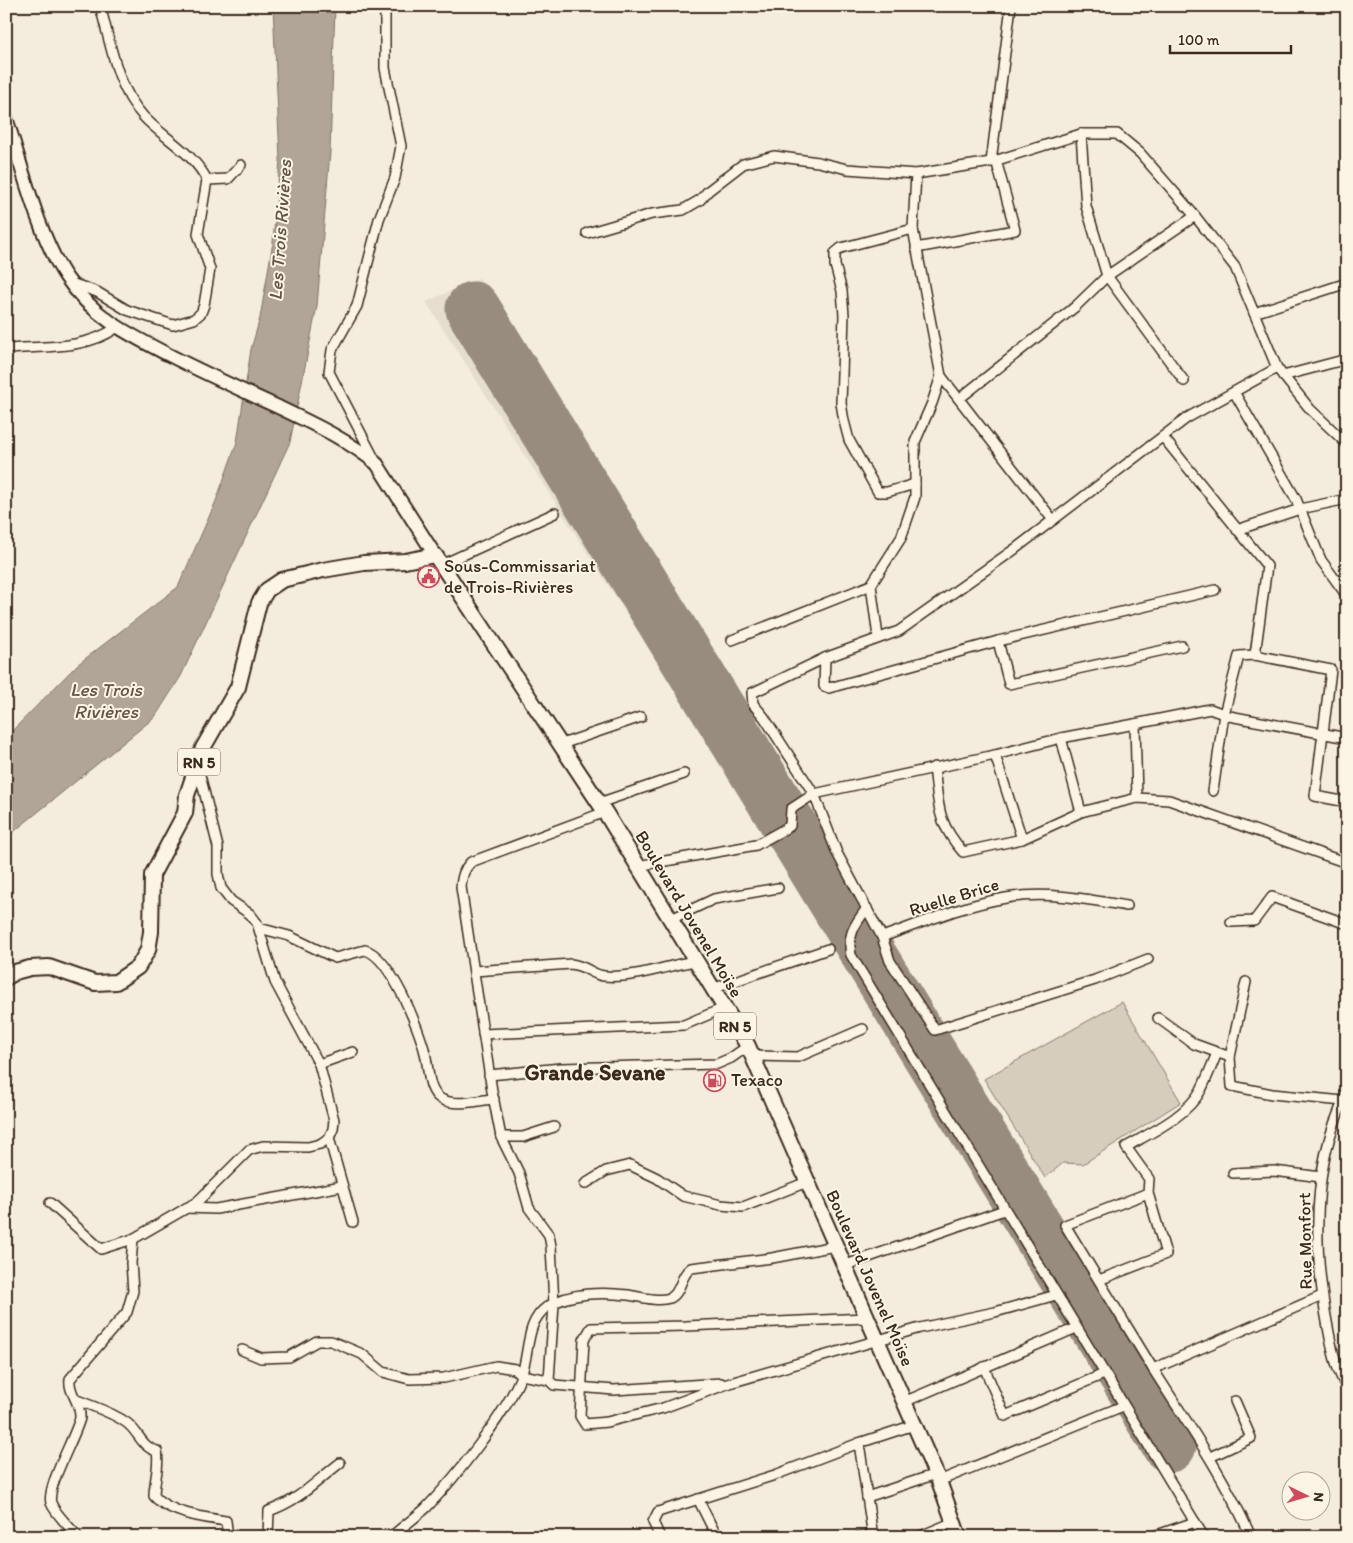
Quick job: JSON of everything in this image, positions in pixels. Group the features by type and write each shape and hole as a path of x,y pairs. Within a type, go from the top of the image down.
{"main road":[{"path":"6,118 46,238 56,260 79,294 116,328 192,367 320,427 350,444 377,464 438,560"},
{"name":"Boulevard Jovenel Moïse","path":"438,560 602,808 750,1051 834,1246 938,1478 960,1537"},
{"name":"RN 5","path":"6,978 15,972 30,968 49,967 95,983 116,982 138,967 148,950 151,932 152,875 185,813 187,795 203,748 238,688 259,603 267,590 282,580 323,570 364,563 438,560"}],"street":[{"path":"71,283 97,292 127,310 173,325 194,319 201,313 210,269 198,234 207,180 201,168 144,117 131,101 122,85 100,6"},
{"path":"377,464 329,372 332,350 357,306 380,219 395,178 402,146 385,68 385,6"},
{"path":"916,248 1015,230 993,161 1011,6"},
{"path":"1081,134 1086,206 1107,276 1184,381"},
{"path":"587,233 652,214 683,210 700,200 708,191 743,164 774,156 818,162 847,169 916,174 993,161 1081,134 1117,134 1140,153 1195,216 1235,267 1280,372 1310,409 1347,444"},
{"path":"207,180 228,179 241,165"},
{"path":"916,174 913,229 941,376 1053,520"},
{"path":"959,399 1075,306 1107,276 1195,216"},
{"path":"913,229 840,248 835,253 835,265 842,291 844,315 842,403 849,440 878,492 887,492 915,484"},
{"path":"1254,314 1347,283"},
{"path":"6,349 78,344 97,338 116,328"},
{"path":"1148,959 1095,980 934,1030 890,961 882,937 837,853 814,794 751,698 752,693 825,658 878,637 900,631 1053,520 1187,418 1234,392 1280,372 1347,359"},
{"path":"732,640 871,585 901,538 915,497 916,442 941,376"},
{"path":"1234,392 1300,509 1321,560 1347,596"},
{"path":"1163,438 1267,566 1255,655"},
{"path":"1237,530 1300,509 1347,499"},
{"path":"438,560 555,513"},
{"path":"871,585 878,637"},
{"path":"825,658 824,686 828,688 998,641 1215,590"},
{"path":"998,641 1009,684 1182,646"},
{"path":"1213,791 1224,714 1239,656 1255,655 1330,670 1324,734 1315,796 1347,802"},
{"path":"637,866 756,845 790,826 791,809 814,794 995,755 1061,738 1210,709 1224,714 1347,738"},
{"path":"559,745 641,717"},
{"path":"1135,724 1137,798"},
{"path":"1061,738 1081,812"},
{"path":"995,755 1022,838"},
{"path":"198,764 218,848 218,874 221,888 231,901 250,914 259,928 276,982 319,1064 334,1120 329,1138 353,1222"},
{"path":"934,767 941,821 950,838 963,852 1022,838 1081,812 1137,798 1169,800 1347,863"},
{"path":"549,1380 554,1304 553,1260 549,1236 529,1208 519,1173 501,1137 489,1075 461,886 465,868 478,859 684,774"},
{"path":"669,920 714,899 778,888"},
{"name":"Ruelle Brice","path":"882,937 965,908 1006,898 1067,896 1127,906"},
{"path":"1231,922 1254,921 1272,897 1347,924"},
{"path":"867,908 853,928 849,945 850,955 1123,1406 1170,1478 1204,1537"},
{"path":"259,928 289,936 330,958 340,958 365,950 378,956 397,984 420,1038 432,1090 449,1102 494,1099"},
{"path":"712,989 828,949"},
{"path":"474,971 572,964 582,965 597,975 606,976 649,971 694,960"},
{"path":"1246,982 1230,1057 1232,1086 1272,1094 1345,1097"},
{"path":"483,1034 684,1025 724,1008"},
{"path":"1158,1018 1194,1044 1217,1054 1230,1057"},
{"path":"489,1075 570,1068 717,1064 750,1051 798,1057 863,1029"},
{"path":"319,1064 353,1052"},
{"path":"1099,1280 1166,1254 1148,1192 1149,1179 1126,1146 1174,1118 1191,1103 1201,1091 1217,1054"},
{"name":"Rue Monfort","path":"1345,1097 1329,1136 1321,1176 1318,1220 1322,1296 1335,1356 1347,1388"},
{"path":"501,1137 523,1137 554,1127"},
{"path":"50,1203 100,1250 133,1239 197,1202 249,1150 272,1145 308,1146 320,1144 329,1138"},
{"path":"585,1184 606,1171 630,1165 657,1178 683,1196 721,1205 743,1207 807,1182"},
{"path":"1233,1173 1274,1171 1321,1176"},
{"path":"186,1208 216,1209 342,1186"},
{"path":"1148,1192 1065,1226 1210,1457 1239,1509 1251,1537"},
{"path":"843,1266 1004,1210"},
{"path":"78,1537 53,1507 50,1497 53,1485 78,1428 80,1408 70,1390 72,1374 115,1328 132,1302 133,1239"},
{"path":"391,1537 425,1509 458,1470 514,1392 527,1358 529,1332 536,1319 546,1307 592,1294 611,1293 653,1299 669,1298 676,1292 685,1272 691,1268 772,1258 834,1246"},
{"path":"866,1318 686,1326 595,1326 588,1330 585,1335 580,1388 580,1416 585,1424 592,1424 663,1408 730,1382 920,1328 995,1312 1056,1296"},
{"path":"1153,1368 1322,1296"},
{"path":"904,1402 1076,1328"},
{"path":"242,1350 261,1358 289,1358 317,1340 331,1341 362,1354 383,1372 410,1379 444,1378 496,1366 515,1369 521,1375 549,1380 554,1385 580,1388 644,1390 730,1382"},
{"path":"984,1367 1005,1416 1104,1374"},
{"path":"77,1400 109,1412 128,1423 149,1450 157,1451 159,1463 154,1477 154,1496 158,1501 188,1515 226,1521 228,1537"},
{"path":"1210,1457 1251,1438 1235,1401"},
{"path":"867,1497 938,1478 1123,1406"},
{"path":"660,1537 654,1526 655,1515 698,1499 775,1475 914,1425"},
{"path":"859,1537 873,1536 860,1443"},
{"path":"268,1537 269,1511 303,1495 316,1481 340,1463"},
{"path":"698,1499 717,1537"},
{"path":"918,1537 954,1522"},
{"path":"1151,1537 1195,1522"}],"shaded area":[{"path":"479,278 814,837 1032,1180 1190,1440 1150,1459 801,885 426,302"},
{"path":"1122,1002 1181,1102 1083,1164 1063,1163 1045,1178 984,1079"}],"water":[{"name":"Les Trois Rivières","path":"273,6 335,6 330,152 317,306 290,442 181,676 155,717 6,838 6,737 77,665 178,587 216,501 237,442 251,349 260,318 273,242 280,160"}],"runway":[{"path":"473,309 1169,1445"}],"place":[{"name":"Sous-Commissariat de Trois-Rivières","path":"428,576"},
{"name":"Texaco","path":"715,1080"}],"district":[{"name":"Grande Sevane","path":"595,1072"}]}
